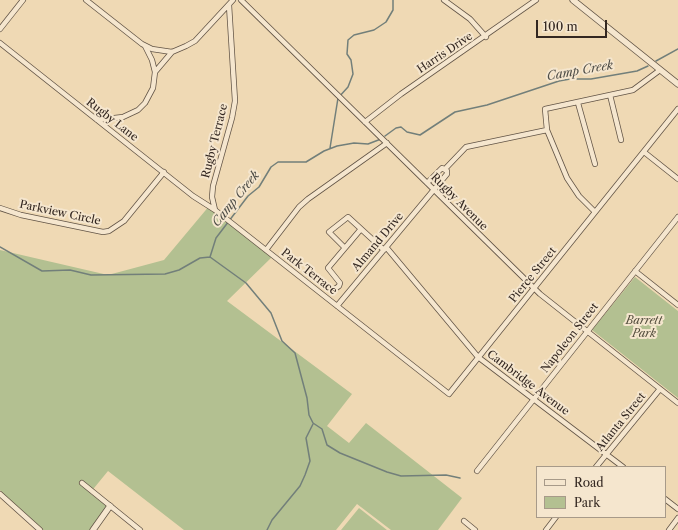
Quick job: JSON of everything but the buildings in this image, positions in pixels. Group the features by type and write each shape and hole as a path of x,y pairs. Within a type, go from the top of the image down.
{"street":[{"path":"0,29 23,0"},
{"path":"86,0 145,46 160,51 172,52"},
{"path":"155,72 172,52 195,41 232,0"},
{"name":"Rugby Avenue","path":"241,0 534,288 587,332 678,403"},
{"path":"444,0 470,19 486,37"},
{"name":"Harris Drive","path":"365,122 401,94 486,37 536,0"},
{"path":"573,0 678,84"},
{"name":"Rugby Terrace","path":"215,210 212,197 213,186 232,118 234,101 229,5"},
{"name":"Rugby Lane","path":"0,43 97,120 215,210"},
{"path":"97,120 123,117 138,110 150,96 155,72 152,60 145,46"},
{"path":"595,212 585,203 567,178 547,130 545,109 633,90 652,78 660,70"},
{"path":"610,95 621,140"},
{"path":"578,103 595,164"},
{"name":"Pierce Street","path":"391,349 449,394 678,109"},
{"path":"427,183 442,168 445,169 466,147 547,130"},
{"path":"266,250 304,203 387,144"},
{"path":"644,152 678,179"},
{"name":"Almand Drive","path":"337,306 448,174 445,169"},
{"name":"Parkview Circle","path":"0,208 21,215 103,232 109,231 124,221 164,172"},
{"name":"Park Terrace","path":"215,210 391,349"},
{"name":"Cambridge Avenue","path":"345,248 329,232 348,217 385,248 478,357 622,466"},
{"name":"Napoleon Street","path":"477,471 678,217"},
{"path":"332,291 340,284 328,268 361,229"},
{"path":"635,271 678,305"},
{"name":"Atlanta Street","path":"597,466 660,389"},
{"path":"82,483 140,530"},
{"path":"0,494 11,506 40,530"},
{"path":"666,500 678,509"},
{"path":"92,530 110,506"},
{"path":"546,530 555,518"},
{"path":"669,530 678,518"},
{"path":"464,521 475,530"}],"green space":[{"path":"210,205 272,257 227,301 352,394 327,426 349,443 366,423 462,498 438,530 391,530 357,504 336,530 184,530 108,471 90,493 109,508 91,530 42,530 12,504 0,490 0,250 108,275 164,260"},
{"name":"Barrett Park","path":"635,277 678,311 678,398 592,330"},
{"path":"359,508 387,530 341,530"}],"waterway":[{"path":"330,148 338,98 348,87 353,74 351,60 347,54 348,40 354,35 374,30 386,22 393,10 393,0"},
{"name":"Camp Creek","path":"656,61 678,49"},
{"name":"Camp Creek","path":"385,136 396,128 401,127 407,132 420,135 455,112 487,105 559,81 570,79 591,79 637,71 648,66"},
{"name":"Camp Creek","path":"210,257 216,238 248,196 259,187 271,167 278,162 306,162 324,151 337,146 354,143 368,144 381,139"},
{"name":"Camp Creek","path":"0,247 42,271 70,270 91,275 165,274 179,270 200,258 210,257"},
{"path":"210,257 246,283 271,313 282,341 295,353 307,398 309,415 313,423 322,429 327,445 340,453 401,476 446,475 460,478"},
{"path":"267,530 272,520 300,486 305,475 310,461 306,438 313,424"}]}
